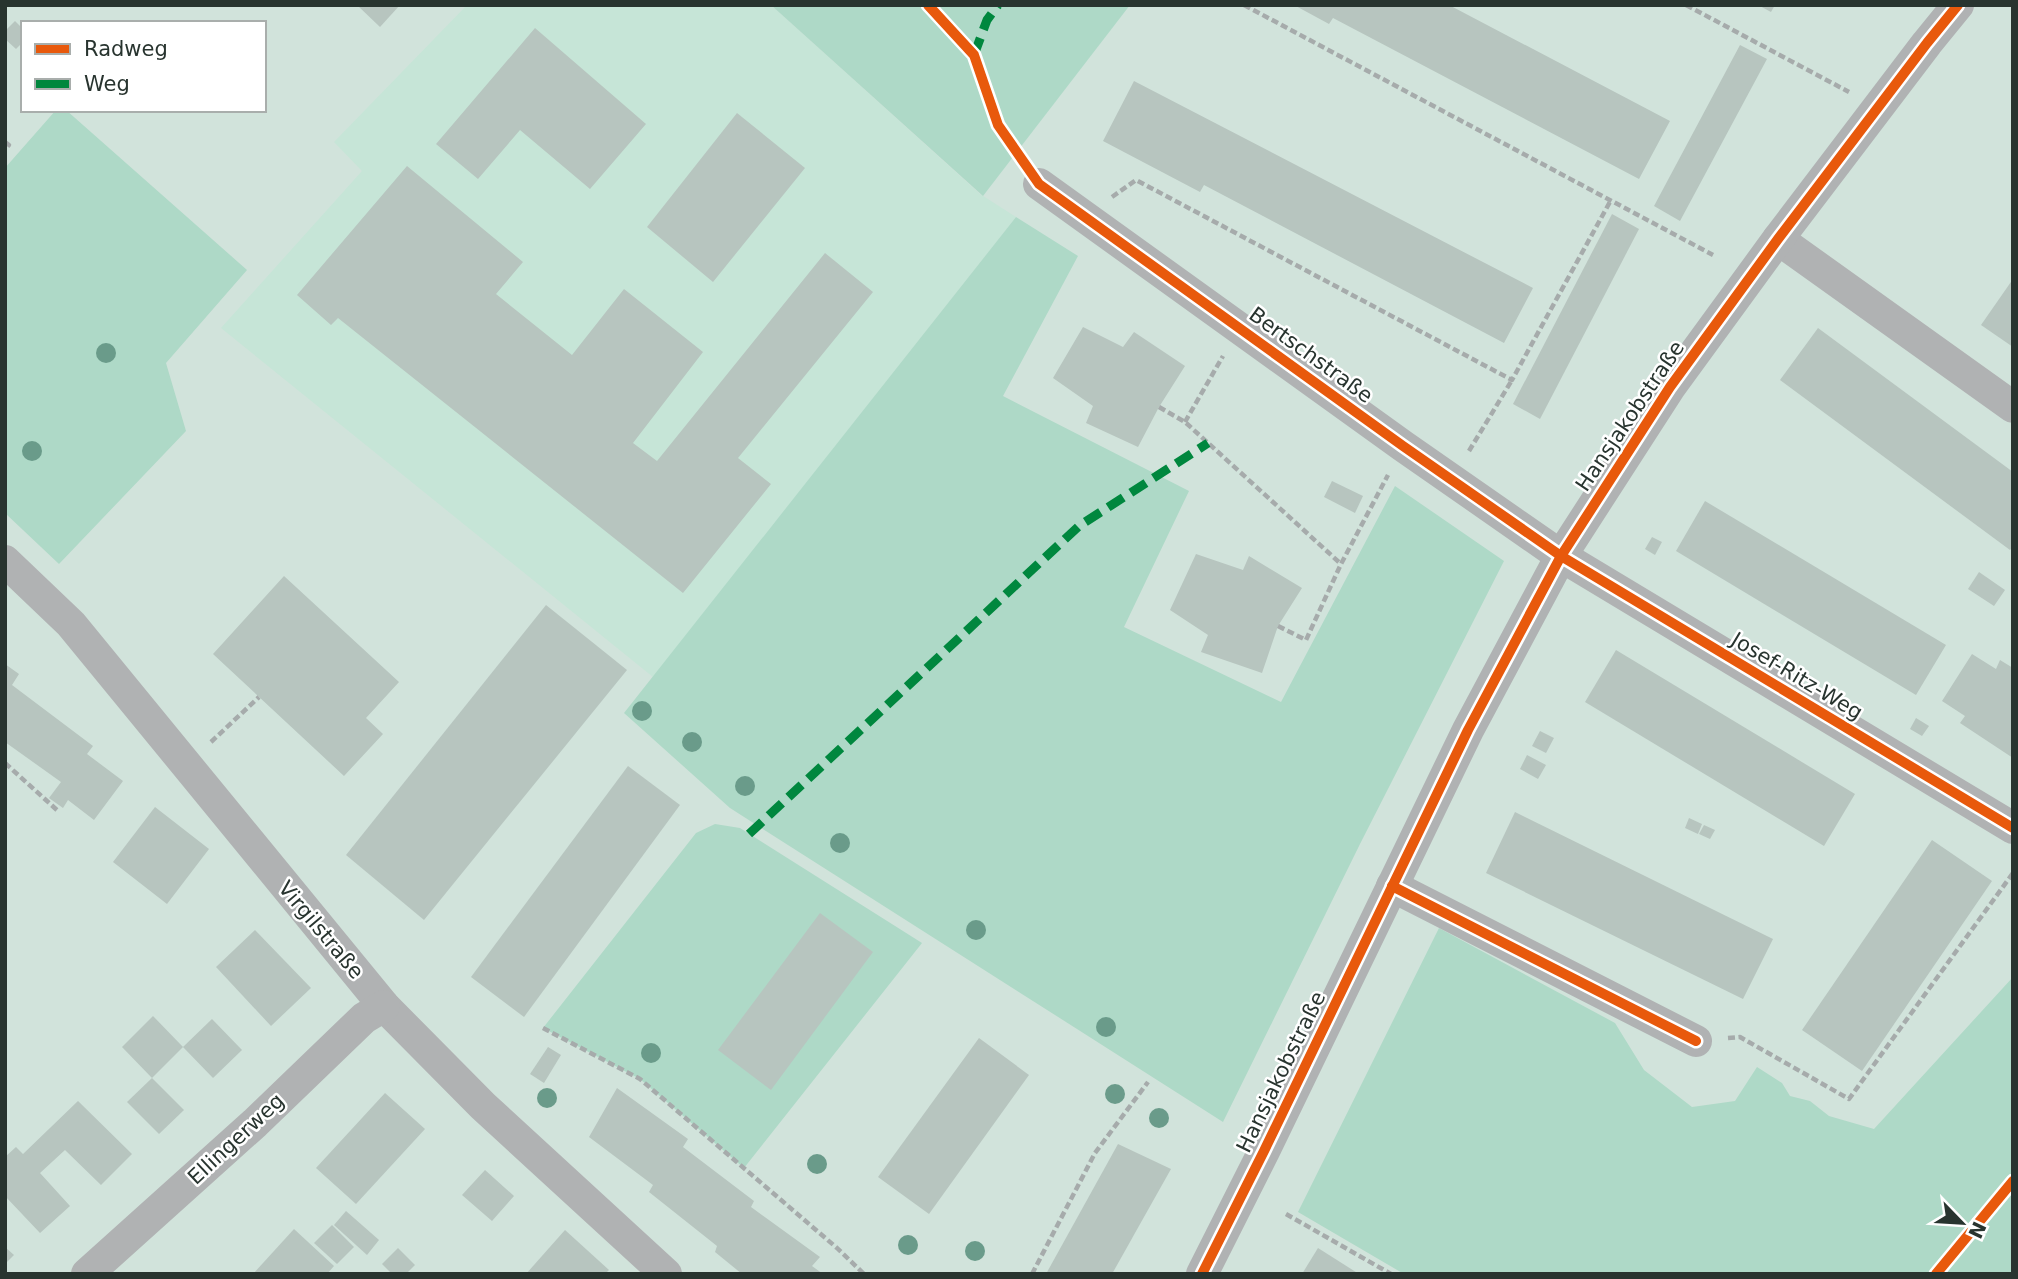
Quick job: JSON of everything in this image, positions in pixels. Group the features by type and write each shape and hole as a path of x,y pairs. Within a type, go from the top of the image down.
{"street":[{"name":"Hansjakobstraße","path":"1202,1274 1468,730 1561,556 1670,387 1778,239 1958,5"},
{"name":"Bertschstraße","path":"1039,184 1403,446 1561,556"},
{"path":"1778,239 2013,407"},
{"name":"Josef-Ritz-Weg","path":"1561,556 2013,828"},
{"name":"Virgilstraße","path":"5,561 71,624 384,1006 483,1106 666,1274"},
{"path":"1392,886 1696,1041"},
{"name":"Ellingerweg","path":"87,1274 255,1123 364,1018 384,1006"}],"path":[{"path":"1244,5 1713,255"},
{"path":"1686,5 1878,108"},
{"path":"5,142 9,145 5,149"},
{"path":"1085,215 1136,180 1512,380"},
{"path":"1466,456 1512,380 1611,200"},
{"path":"1185,422 1239,327"},
{"path":"1159,407 1185,422 1341,564"},
{"path":"1278,626 1306,640 1341,564 1403,446"},
{"path":"186,765 259,697"},
{"path":"5,763 58,811"},
{"path":"1696,1041 1740,1037 1849,1099 2013,873"},
{"path":"543,1028 640,1079 864,1274"},
{"path":"1031,1274 1095,1153 1148,1082"},
{"path":"1286,1214 1387,1273"}],"shaded area":[{"path":"467,5 771,5 980,194 1016,217 653,677 221,328 362,171 334,142"},
{"path":"771,5 1130,5 983,196"},
{"path":"54,112 68,112 247,270 166,363 186,431 59,564 5,513 5,168"},
{"path":"1016,217 1078,256 1003,396 1189,491 1124,627 1281,702 1395,486 1504,561 1223,1122 730,808 624,713"},
{"path":"715,824 740,828 922,943 744,1168 640,1079 543,1028 696,833"},
{"path":"1439,928 1615,1023 1644,1070 1692,1107 1735,1101 1757,1067 1782,1083 1790,1096 1810,1101 1829,1116 1874,1129 2013,977 2013,1269 2009,1274 1404,1274 1298,1212"}],"building":[{"path":"357,5 400,5 380,27"},
{"path":"1294,5 1449,5 1670,121 1639,179 1333,18 1329,24"},
{"path":"1758,5 1775,5 1771,12"},
{"path":"15,21 21,27 21,44 16,49 5,39 5,31"},
{"path":"535,28 646,124 590,189 520,130 478,179 436,144"},
{"path":"1740,45 1767,59 1680,221 1654,206"},
{"path":"1134,81 1533,288 1504,343 1204,185 1200,192 1103,141"},
{"path":"737,113 805,168 713,282 647,227"},
{"path":"407,166 523,262 496,294 572,355 624,289 703,352 633,443 657,461 825,253 873,292 738,458 771,484 683,593 338,318 331,325 297,295"},
{"path":"1612,214 1639,229 1540,419 1513,404"},
{"path":"2013,279 2013,347 1981,325"},
{"path":"1083,327 1123,347 1134,332 1185,366 1138,447 1086,423 1093,406 1053,378"},
{"path":"1818,328 2013,472 2013,547 2010,550 1780,380"},
{"path":"1332,481 1363,496 1355,513 1324,497"},
{"path":"1705,501 1946,645 1916,695 1676,551"},
{"path":"1652,537 1662,542 1655,555 1645,549"},
{"path":"1196,554 1243,570 1249,556 1302,588 1278,626 1262,673 1201,652 1208,635 1170,610"},
{"path":"1979,572 2005,590 1994,606 1968,589"},
{"path":"284,576 399,682 366,718 383,734 344,776 213,654"},
{"path":"546,605 627,670 424,920 346,855"},
{"path":"1616,650 1855,794 1824,846 1585,702"},
{"path":"1972,654 1996,669 2000,660 2013,668 2013,758 1960,723 1965,716 1942,701"},
{"path":"5,664 19,674 12,685 93,746 87,754 123,781 94,820 68,800 63,808 49,798 61,782 5,742"},
{"path":"1916,718 1929,726 1922,736 1910,729"},
{"path":"1540,731 1554,738 1546,753 1532,746"},
{"path":"1527,755 1546,765 1538,779 1520,769"},
{"path":"628,766 680,805 524,1017 471,977"},
{"path":"155,807 209,849 167,904 113,862"},
{"path":"1515,812 1773,939 1743,999 1486,873"},
{"path":"1689,818 1702,824 1698,834 1685,828"},
{"path":"1704,825 1715,830 1710,839 1699,834"},
{"path":"1932,840 1992,881 1862,1071 1802,1030"},
{"path":"820,913 873,952 771,1090 718,1050"},
{"path":"255,930 311,988 271,1026 216,967"},
{"path":"153,1016 183,1047 152,1078 122,1047"},
{"path":"212,1019 242,1050 213,1078 183,1047"},
{"path":"979,1038 1029,1075 929,1214 878,1177"},
{"path":"548,1047 561,1055 544,1083 530,1074"},
{"path":"152,1078 184,1110 159,1134 127,1102"},
{"path":"617,1088 688,1139 683,1147 754,1201 751,1207 820,1257 812,1266 823,1274 742,1274 715,1252 717,1246 649,1192 653,1185 589,1137"},
{"path":"385,1093 425,1129 356,1204 316,1168"},
{"path":"78,1101 132,1154 101,1185 65,1150 40,1173 70,1206 40,1233 5,1196 5,1157 16,1147 23,1154"},
{"path":"1118,1144 1171,1169 1112,1274 1046,1274"},
{"path":"485,1170 514,1196 492,1221 462,1195"},
{"path":"346,1211 379,1240 367,1255 334,1225"},
{"path":"332,1225 354,1247 337,1264 314,1243"},
{"path":"294,1229 334,1266 327,1274 253,1274"},
{"path":"565,1230 609,1270 605,1274 526,1274"},
{"path":"5,1247 14,1255 5,1264"},
{"path":"398,1248 415,1265 406,1274 392,1274 382,1264"},
{"path":"1318,1248 1359,1274 1302,1274"}],"marked path":[{"path":"974,55 987,20 998,5"},
{"path":"749,834 1079,526 1208,443"}],"cycle path":[{"path":"928,5 974,55 998,125 1039,184 1403,446 1561,556 2013,828"},
{"path":"1202,1274 1468,730 1561,556 1670,387 1778,239 1958,5"},
{"path":"1392,886 1696,1041"},
{"path":"1936,1274 2013,1181"}]}
